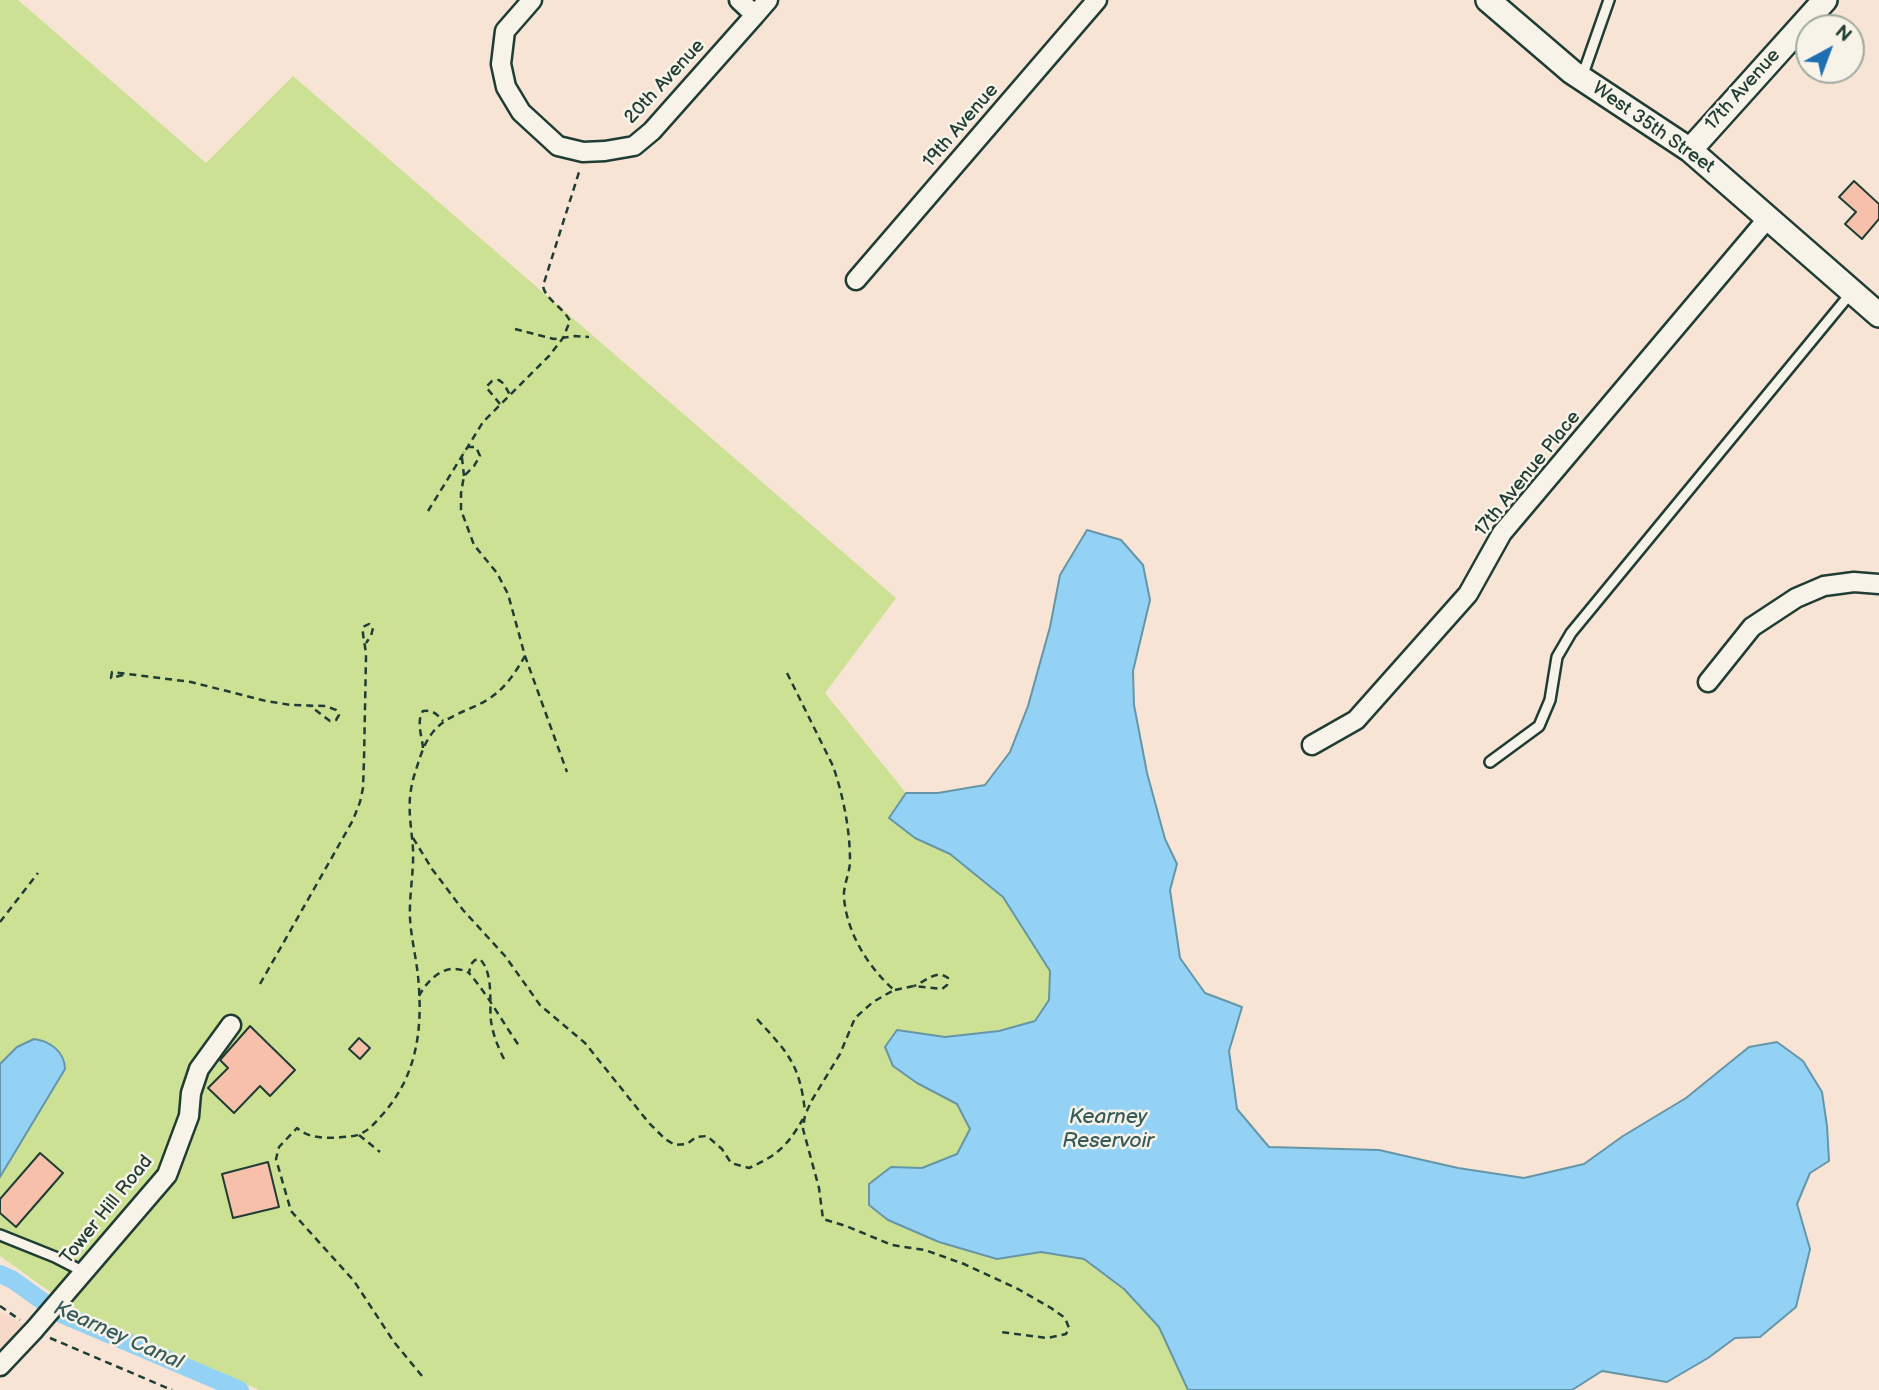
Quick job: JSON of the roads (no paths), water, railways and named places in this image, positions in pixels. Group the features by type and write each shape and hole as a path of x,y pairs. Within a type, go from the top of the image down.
{"street":[{"name":"20th Avenue","path":"532,0 505,31 501,64 506,88 522,112 558,146 583,152 634,146 652,131 768,0"},
{"path":"740,0 755,15"},
{"name":"19th Avenue","path":"856,279 1097,0"},
{"name":"West 35th Street","path":"1488,0 1581,78 1690,150 1879,315"},
{"name":"17th Avenue","path":"1690,150 1825,0"},
{"name":"17th Avenue Place","path":"1312,745 1356,720 1468,594 1502,533 1768,218"},
{"path":"1708,682 1752,627 1796,598 1824,586 1854,582 1879,584"},
{"name":"Tower Hill Road","path":"0,1366 167,1175 189,1116 191,1093 199,1069 231,1025"}],"lane":[{"path":"1581,78 1609,0"},
{"path":"1490,762 1539,726 1550,700 1557,657 1571,633 1852,291"},
{"path":"0,1235 55,1257 83,1272"}],"water":[{"name":"Kearney Reservoir","path":"1087,530 1121,540 1143,565 1150,600 1133,671 1134,705 1147,773 1165,839 1177,864 1170,890 1180,958 1205,993 1242,1007 1229,1051 1237,1109 1269,1147 1379,1150 1458,1168 1524,1178 1584,1164 1623,1136 1686,1098 1749,1047 1777,1042 1803,1061 1822,1092 1827,1126 1829,1161 1810,1173 1797,1204 1810,1249 1796,1307 1760,1337 1735,1338 1708,1358 1667,1382 1602,1371 1572,1390 1188,1390 1159,1327 1124,1289 1084,1259 1041,1252 997,1259 939,1242 888,1220 869,1205 869,1184 891,1167 922,1168 957,1154 970,1129 957,1104 917,1083 893,1066 885,1047 897,1030 945,1037 999,1031 1035,1021 1049,1000 1050,971 1003,897 950,854 915,838 889,818 906,793 938,793 985,785 1010,752 1028,706 1050,627 1060,575"},
{"path":"34,1039 56,1048 65,1069 0,1177 0,1064 17,1047"}],"waterway":[{"name":"Kearney Canal","path":"0,1274 13,1280 59,1313 240,1390"}]}
